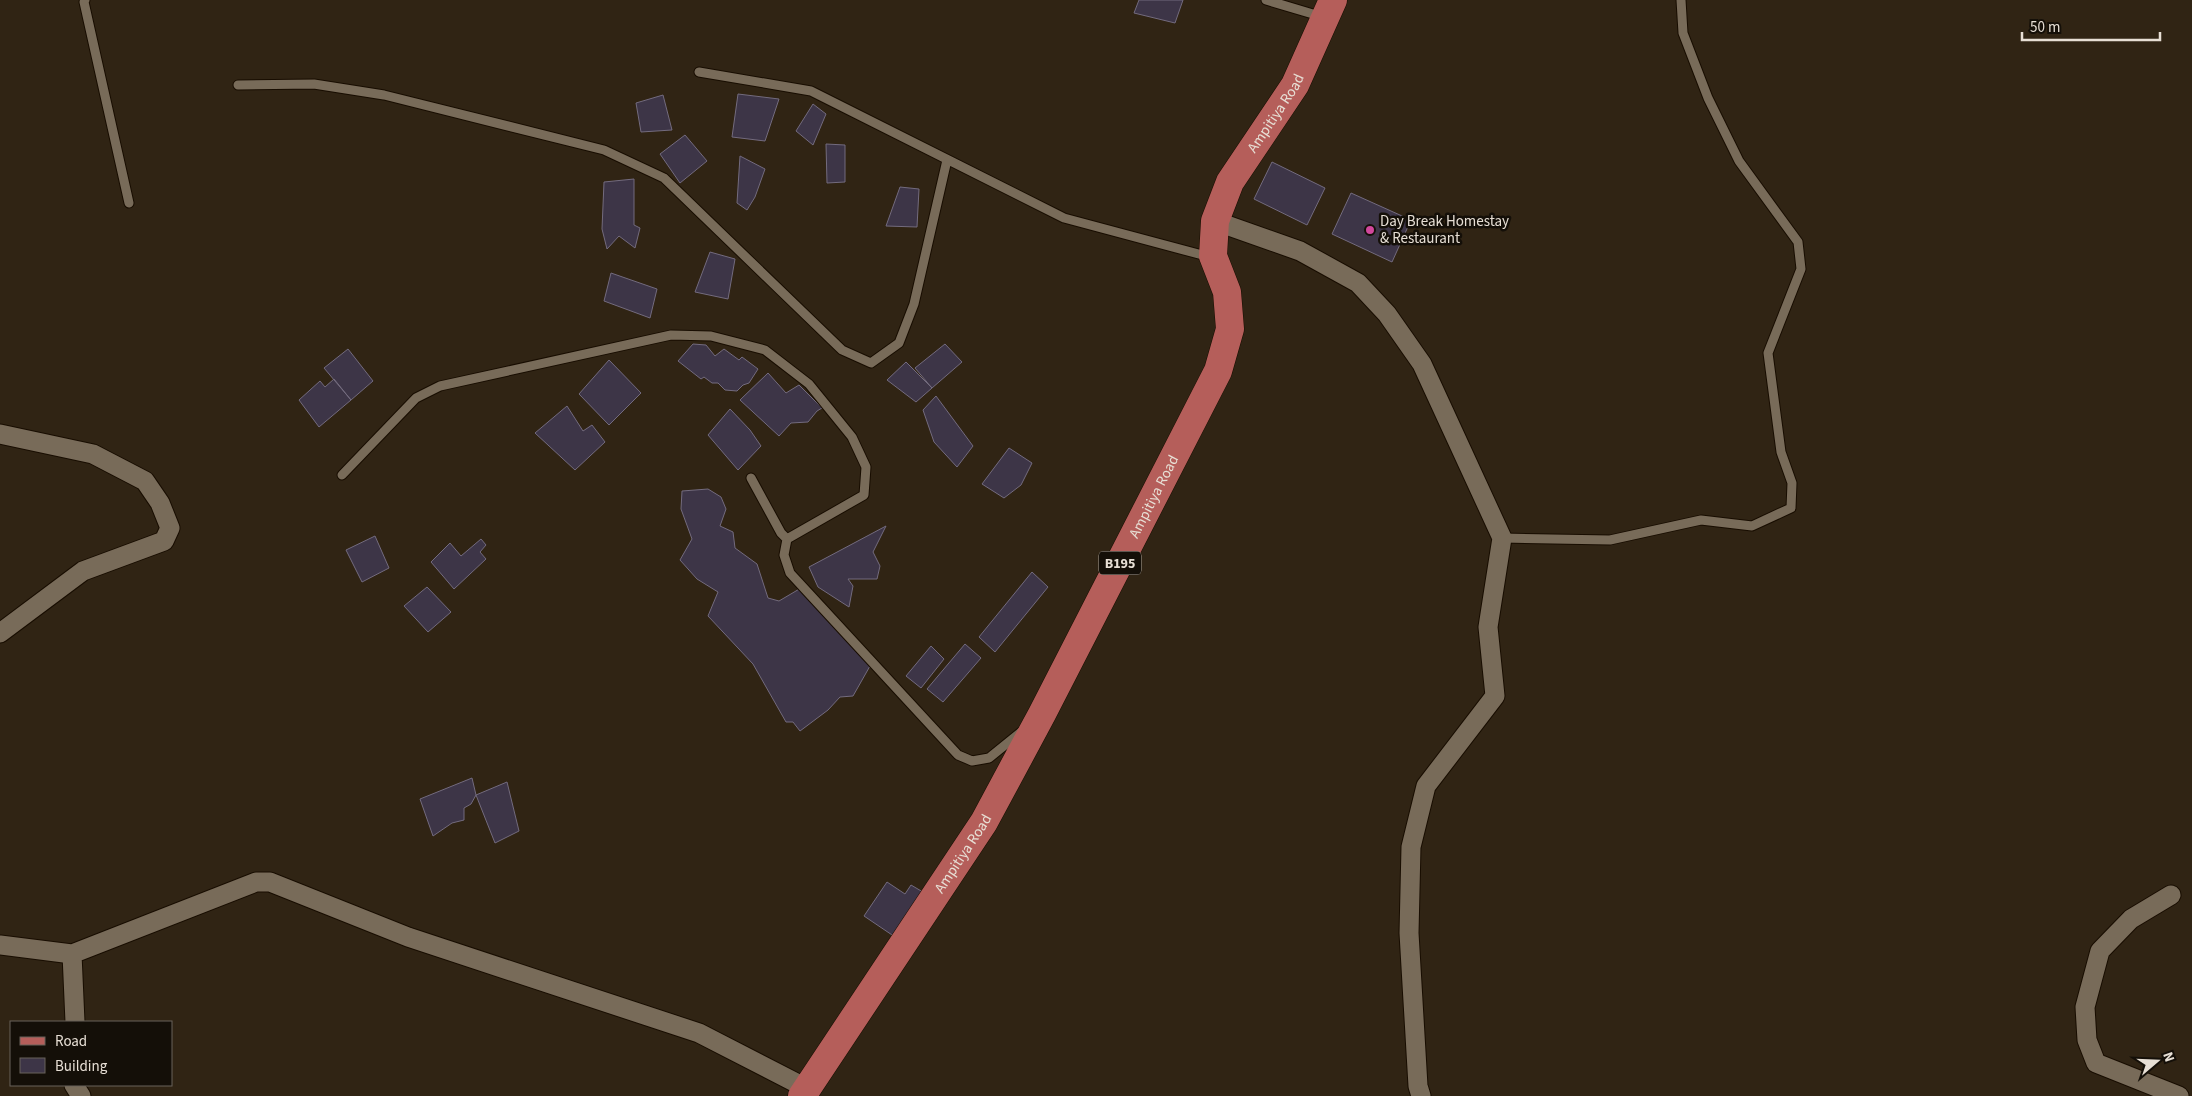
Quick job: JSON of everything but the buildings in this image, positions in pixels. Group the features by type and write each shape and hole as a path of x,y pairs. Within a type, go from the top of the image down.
{"main road":[{"name":"Ampitiya Road","path":"804,1092 984,822 1042,714 1218,371 1230,329 1227,292 1213,256 1215,221 1230,182 1295,85 1329,9"}],"street":[{"path":"1215,221 1300,251 1358,283 1388,314 1422,364 1502,538 1488,627 1495,696 1426,786 1412,847 1409,933 1418,1086 1421,1096"},
{"path":"0,434 93,454 145,481 160,503 170,528 164,541 84,571 0,633"},
{"path":"0,945 72,954 256,882 270,882 408,937 699,1033 804,1092"},
{"path":"2171,895 2131,919 2100,951 2085,1007 2087,1040 2096,1063 2179,1096"},
{"path":"72,954 75,1021"}],"lane":[{"path":"85,0 129,203"},
{"path":"1266,0 1329,9"},
{"path":"1502,538 1610,540 1702,520 1752,526 1791,508 1792,483 1781,452 1768,353 1801,270 1798,242 1739,161 1715,114 1683,33 1681,0"},
{"path":"699,72 811,91 1064,218 1210,257 1213,256"},
{"path":"238,86 314,84 384,95 604,150 664,178 842,350 871,363 899,343 914,304 947,160"},
{"path":"342,475 416,398 440,386 672,335 711,336 765,350 810,384 852,437 866,467 864,495 787,538"},
{"path":"751,478 781,533 787,538"},
{"path":"787,538 784,555 790,573 958,755 972,761 989,758 1042,714"}],"place":[{"name":"Day Break Homestay & Restaurant","path":"1370,230"}]}
